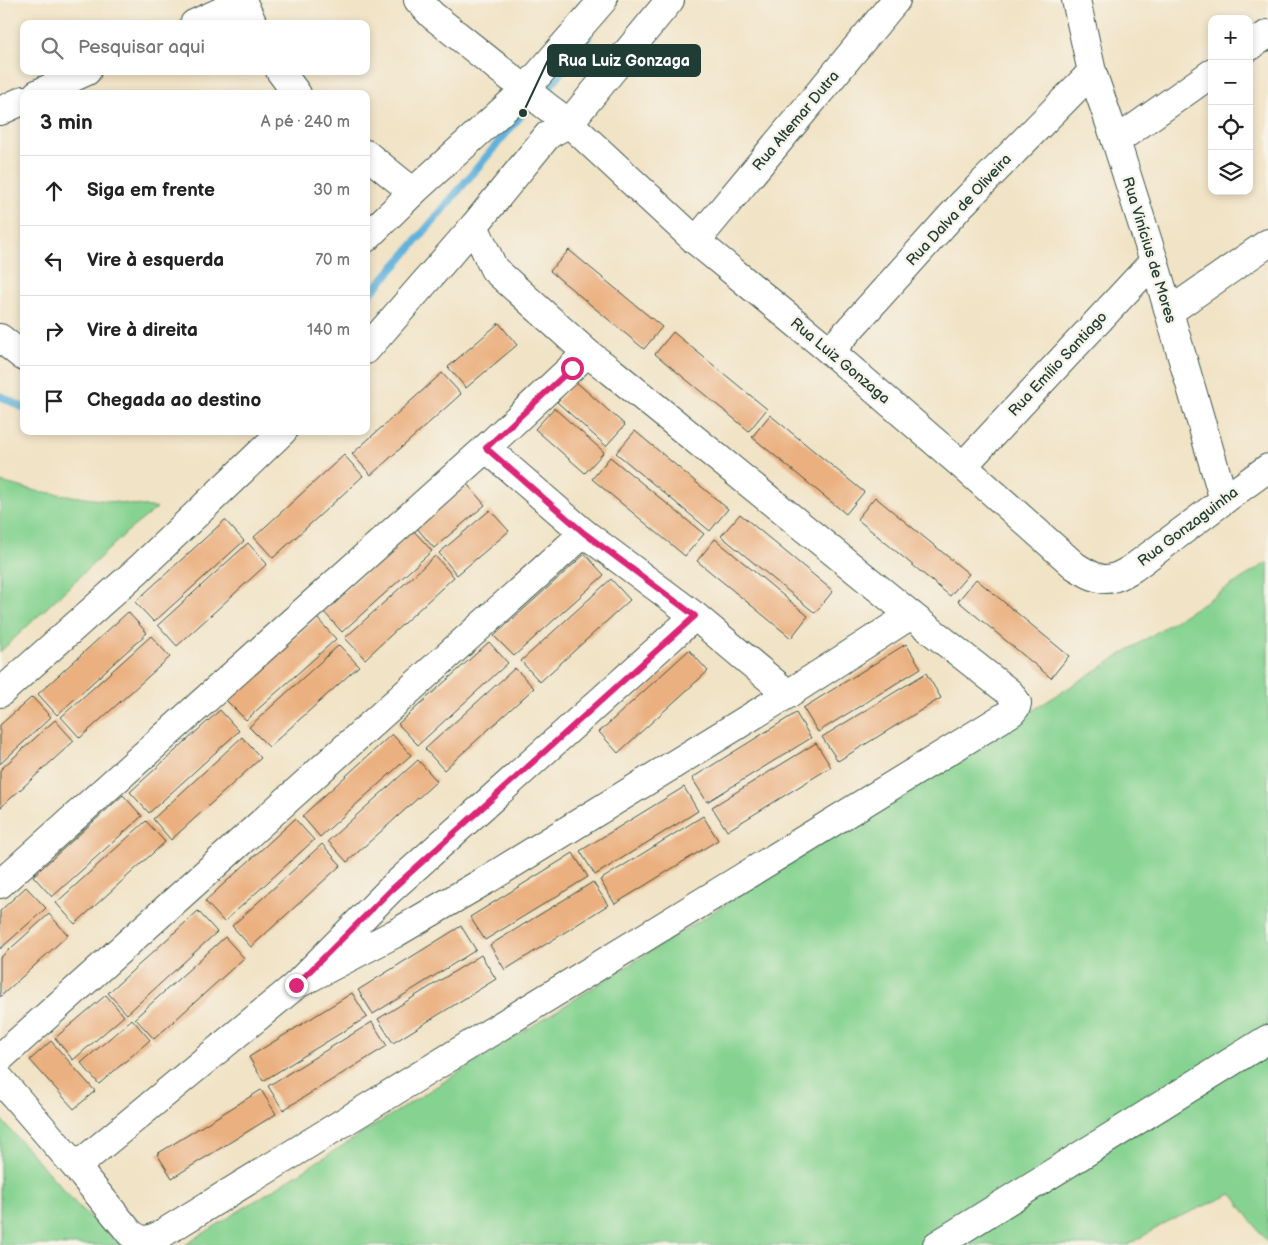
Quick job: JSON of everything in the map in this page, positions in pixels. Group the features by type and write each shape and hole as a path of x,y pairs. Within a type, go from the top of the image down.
{"street":[{"path":"203,20 231,7 236,0"},
{"path":"242,0 252,20"},
{"name":"Rua Luiz Gonzaga","path":"418,0 432,15 563,119 696,241 830,351 1075,566 1092,575 1106,579"},
{"path":"370,234 413,192 529,92 603,0"},
{"path":"370,345 474,226 548,135 670,0"},
{"name":"Rua Altemar Dutra","path":"696,241 896,0"},
{"name":"Rua Vinícius de Mores","path":"1076,0 1092,72 1154,261 1224,500"},
{"path":"1253,44 1268,34"},
{"name":"Rua Dalva de Oliveira","path":"830,351 961,205 1092,72"},
{"path":"46,90 78,75"},
{"path":"283,75 295,90"},
{"path":"1116,141 1208,77"},
{"path":"0,111 20,102"},
{"path":"370,157 413,192"},
{"path":"0,1079 130,1233 140,1240 150,1240 1012,712 1016,707 1017,703 1010,693 587,353 494,269 474,226"},
{"path":"1169,312 1268,243"},
{"name":"Rua Emílio Santiago","path":"963,466 1154,261"},
{"path":"0,338 20,353"},
{"path":"0,884 486,448 587,353"},
{"path":"0,693 139,569 279,435"},
{"path":"486,448 584,533 695,616 788,694"},
{"name":"Rua Gonzaguinha","path":"1106,579 1119,576 1132,568 1268,468"},
{"path":"0,1058 584,533"},
{"path":"296,985 394,934 488,879 788,694 911,615"},
{"path":"76,1167 296,985 391,890 695,616"},
{"path":"937,1245 1268,1039"}],"green space":[{"path":"0,482 37,491 157,508 128,531 0,652"},
{"path":"1268,562 1268,1243 1232,1194 1167,1222 1128,1245 185,1245"},
{"path":"0,1118 78,1206 121,1245 0,1245"}],"building":[{"path":"569,250 662,327 644,349 550,271"},
{"path":"499,323 517,345 466,388 448,367"},
{"path":"673,332 767,409 749,431 655,354"},
{"path":"442,373 461,394 371,475 352,454"},
{"path":"575,381 625,425 606,446 557,402"},
{"path":"554,408 604,452 585,473 535,429"},
{"path":"770,415 864,492 846,514 752,437"},
{"path":"635,431 728,509 710,531 616,453"},
{"path":"344,455 363,476 273,558 254,537"},
{"path":"610,457 704,534 685,556 592,479"},
{"path":"467,484 485,505 434,548 416,527"},
{"path":"875,497 969,574 950,596 857,519"},
{"path":"490,510 509,531 457,575 439,553"},
{"path":"740,514 833,591 815,613 721,536"},
{"path":"225,520 244,541 154,622 135,602"},
{"path":"413,530 432,551 342,632 323,611"},
{"path":"715,539 808,616 791,638 697,561"},
{"path":"248,543 267,564 177,646 158,625"},
{"path":"585,554 604,575 514,656 494,636"},
{"path":"435,556 454,577 365,659 345,638"},
{"path":"611,579 630,600 540,682 521,661"},
{"path":"976,579 1069,656 1051,678 958,601"},
{"path":"128,612 147,633 57,715 38,694"},
{"path":"317,618 336,639 246,720 226,700"},
{"path":"151,636 170,657 80,738 61,717"},
{"path":"489,642 508,663 418,745 398,724"},
{"path":"906,644 921,668 818,732 803,708"},
{"path":"339,645 359,666 269,747 249,727"},
{"path":"689,650 708,671 618,753 599,732"},
{"path":"515,668 534,688 444,770 425,749"},
{"path":"926,673 941,698 838,761 822,737"},
{"path":"32,697 51,717 0,764 0,725"},
{"path":"220,710 239,731 149,813 130,792"},
{"path":"796,713 811,738 707,802 692,778"},
{"path":"55,720 74,741 0,808 0,770"},
{"path":"392,734 411,755 320,837 302,816"},
{"path":"242,737 261,758 171,840 153,819"},
{"path":"816,743 831,767 727,831 712,807"},
{"path":"418,760 437,781 347,862 328,841"},
{"path":"684,787 698,811 595,875 580,851"},
{"path":"123,795 142,816 52,897 33,876"},
{"path":"703,816 718,840 615,904 600,880"},
{"path":"295,819 314,840 224,922 205,901"},
{"path":"146,821 165,842 75,924 56,903"},
{"path":"322,844 341,865 251,947 232,926"},
{"path":"573,853 588,877 485,940 470,917"},
{"path":"593,882 608,905 505,970 490,945"},
{"path":"26,887 46,908 0,949 0,911"},
{"path":"198,911 217,932 127,1014 108,993"},
{"path":"49,914 68,935 0,997 0,958"},
{"path":"461,926 476,950 373,1014 358,990"},
{"path":"225,937 244,958 154,1039 135,1018"},
{"path":"481,955 496,979 393,1043 378,1019"},
{"path":"352,993 367,1017 263,1081 249,1057"},
{"path":"106,995 124,1016 73,1060 55,1038"},
{"path":"132,1019 150,1040 99,1084 81,1063"},
{"path":"372,1022 387,1046 283,1110 268,1086"},
{"path":"51,1041 95,1091 74,1109 30,1060"},
{"path":"261,1090 276,1114 172,1178 157,1154"}],"waterway":[{"name":"Rua Luiz Gonzaga","path":"370,294 523,113 547,90 588,38"},
{"name":"Rua Luiz Gonzaga","path":"0,396 20,406"}],"place":[{"name":"Rua Luiz Gonzaga","path":"523,113"}],"route":[{"path":"296,985 391,890 695,616 584,533 486,448 572,368"}]}
